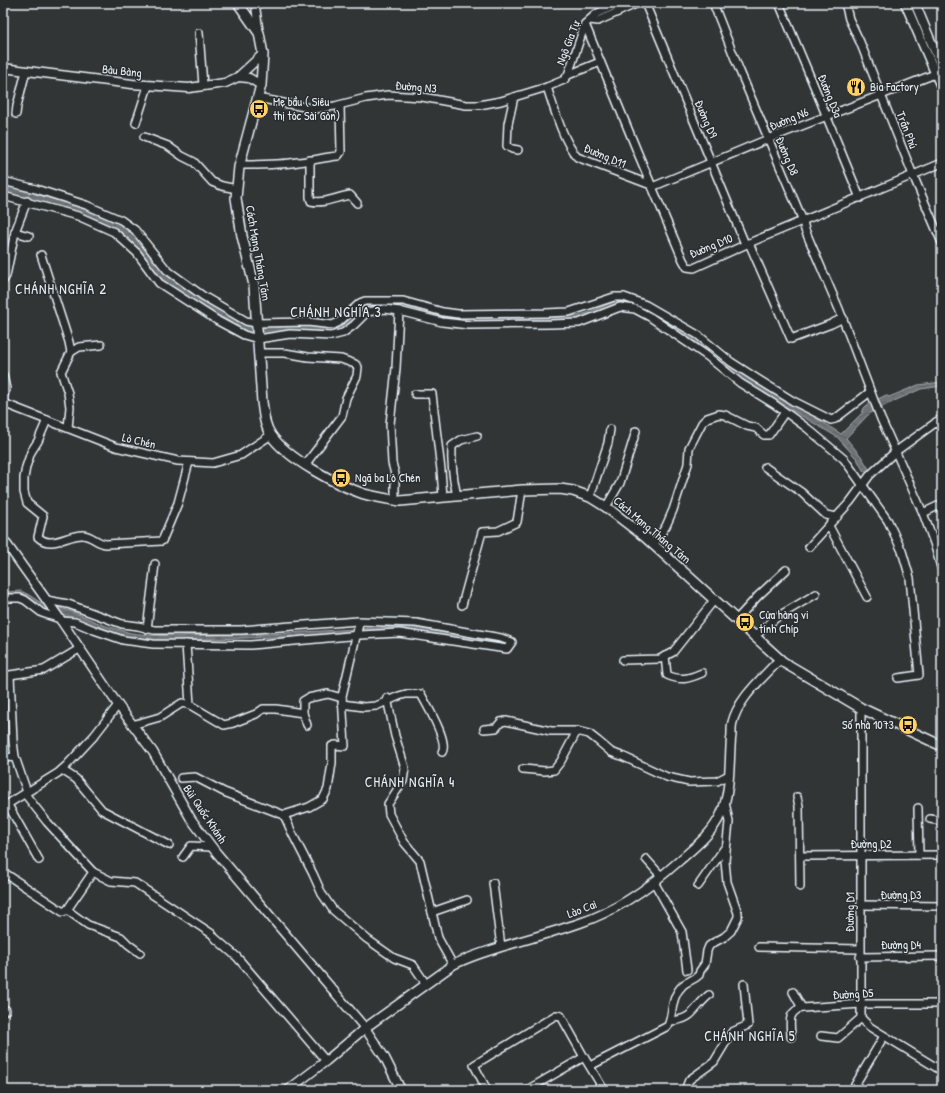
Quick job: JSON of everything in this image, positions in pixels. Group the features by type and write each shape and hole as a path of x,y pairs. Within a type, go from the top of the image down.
{"main road":[{"name":"Cách Mạng Tháng Tám","path":"238,3 259,34 263,54 261,85 240,165 237,189 237,208 254,285 264,420 271,435 285,449 305,465 330,479 363,494 395,500 560,488 590,497 627,522 780,659 822,686 861,708 942,746"}],"street":[{"path":"255,3 259,34"},
{"name":"Ngô Gia Tự","path":"568,75 588,22 596,14 619,3"},
{"name":"Ngô Gia Tự","path":"588,22 598,21 638,3"},
{"name":"Đường D9","path":"645,3 712,163 791,339 843,318"},
{"name":"Đường D8","path":"713,3 803,221 805,230 843,318 881,419 923,513 942,566"},
{"name":"Đường D3a","path":"779,3 860,198"},
{"name":"Trần Phú","path":"845,3 849,19 860,42 912,175 942,243"},
{"path":"905,3 939,72 942,89"},
{"path":"915,3 942,68"},
{"name":"Đường D10","path":"588,22 600,62 651,186 683,260 688,267 694,268 747,243 860,198 942,163"},
{"path":"916,28 924,24"},
{"path":"199,33 204,85"},
{"path":"238,78 263,54"},
{"name":"Đường N3","path":"258,98 315,109 366,98 388,96 422,97 466,105 479,105 501,101 547,87 564,80 568,75 600,62"},
{"name":"Bàu Bàng","path":"3,68 148,86 189,88 225,83 238,78"},
{"path":"16,114 26,71"},
{"name":"Đường N6","path":"651,186 939,72"},
{"path":"238,78 249,78 261,85"},
{"path":"136,123 148,86"},
{"name":"Đường D11","path":"547,87 558,119 572,152 577,157 651,186"},
{"path":"514,97 508,124 506,146 518,150"},
{"path":"240,165 262,165 310,160 326,156 338,156 340,154 341,135 340,104"},
{"path":"144,137 168,146 194,162 212,182 237,189"},
{"path":"310,160 311,201 326,202 350,195 357,203"},
{"path":"3,181 36,189 86,205 121,220 135,230 167,270 188,286 246,321 256,324 308,322 333,325 339,322 360,303 367,301 403,301 443,312 458,314 569,312 614,297 624,297 646,305 698,335 731,362 791,400 831,420 835,419 872,395"},
{"path":"3,196 78,216 114,232 140,257 159,283 186,301 244,335 257,337 290,334 332,336 343,333 354,325 367,312 385,309 442,322 469,325 579,323 620,307 634,309 650,317 708,356 740,383 807,428 844,459 863,485 891,527 902,551 910,578 919,675 898,678"},
{"path":"3,281 6,276 15,232 26,201"},
{"path":"15,232 29,236"},
{"path":"140,257 149,248"},
{"path":"41,254 70,342 71,352"},
{"path":"367,301 367,312"},
{"path":"587,306 592,318"},
{"path":"395,500 395,474 392,463 390,424 396,368 399,311"},
{"path":"675,334 681,326"},
{"path":"68,428 70,407 68,393 61,372 71,352 79,347 101,345"},
{"path":"258,353 285,353 308,358 341,359 355,364 358,367 357,376 346,398 342,416 305,465"},
{"path":"3,375 6,389 3,398"},
{"path":"415,394 432,394 443,497"},
{"path":"653,545 666,526 673,510 688,464 689,448 702,423 713,415 725,415 747,426 756,428 766,436 769,435 791,400"},
{"name":"Lò Chén","path":"3,403 116,447 178,462 213,463 241,454 271,435"},
{"path":"47,420 38,442 31,452 24,478 24,492 28,503 43,516 38,537 44,541 52,543 81,535 89,536 98,543 106,544 162,541 178,503 189,462"},
{"path":"809,547 850,502 870,475 895,452 939,420 942,428"},
{"path":"590,497 608,443 610,429"},
{"path":"606,507 620,483 636,431"},
{"path":"457,496 451,460 452,446 461,440 477,436"},
{"path":"765,466 801,492 826,515 837,517"},
{"path":"462,605 482,532 498,531 517,522 522,490"},
{"path":"923,513 942,504"},
{"path":"828,526 867,597"},
{"name":"Bùi Quốc Khánh","path":"3,539 132,725 153,752 187,813 212,847 365,1028 385,1058 402,1090"},
{"path":"147,629 155,564"},
{"path":"736,620 758,596 786,570"},
{"path":"754,637 777,617 816,594"},
{"path":"3,598 20,598 42,613 60,620 75,622 123,640 153,644 251,645 356,635 399,633 508,649 512,642 501,638 416,623 358,621 241,630 154,630 122,624 68,604 47,601"},
{"path":"623,660 660,659 673,652 714,600"},
{"path":"181,778 195,777 224,792 284,815 321,802 328,789 332,746 335,744 345,746 342,701 359,624"},
{"path":"186,644 190,705"},
{"path":"79,648 44,670 6,676 12,710 15,758 26,793 47,822 93,872 111,880 135,883 212,934 237,957 326,1061"},
{"path":"665,656 667,675 677,679 690,679 702,673"},
{"name":"Lào Cai","path":"288,1090 326,1061 365,1028 453,965 462,960 581,923 620,905 661,876 707,835 715,825 725,802 729,775 732,725 740,705 780,659"},
{"path":"307,725 303,713 303,701 308,698 328,694 352,706 370,707 406,694 421,694 437,725 444,746 442,752"},
{"path":"387,700 395,736 405,768 403,781 388,804 389,814 404,842 420,861 438,938 453,965"},
{"path":"132,725 160,717 182,703 190,705 224,725 256,714 263,709 276,709 303,713"},
{"path":"39,860 5,806 62,770 94,736 118,705"},
{"name":"Đường D1","path":"861,708 860,957 862,1018"},
{"path":"484,729 496,728 501,722 506,721 551,731 577,731 589,734 611,752 667,777 689,782 717,781 729,775"},
{"path":"522,769 545,771 554,770 561,761 577,731"},
{"path":"3,758 15,758"},
{"path":"62,770 76,779 102,810 170,845"},
{"path":"797,797 799,806 800,887"},
{"path":"590,1066 668,1026 677,992 688,981 699,976 700,971 705,964 709,946 731,931 738,917 738,913 727,882 725,861 729,822 725,802"},
{"path":"918,808 919,855"},
{"path":"284,815 322,894 333,910 367,939 394,958 413,965 426,984"},
{"path":"930,819 942,821"},
{"path":"183,857 191,846 212,847"},
{"path":"698,886 726,846"},
{"name":"Đường D2","path":"800,856 942,855"},
{"path":"646,860 661,876"},
{"path":"3,872 62,912 65,912 93,872"},
{"path":"493,882 501,948"},
{"path":"654,882 682,932 687,970"},
{"path":"432,912 467,900"},
{"name":"Đường D3","path":"861,905 942,906"},
{"path":"67,910 88,925 121,937 140,953"},
{"path":"760,947 860,949"},
{"name":"Đường D4","path":"860,957 942,956"},
{"path":"693,1090 686,1090 689,1080 714,1062 732,1032 748,1025 744,984"},
{"path":"791,1037 790,1016 794,1011 802,1008 792,992"},
{"path":"670,1021 686,1018 691,1015 699,1004 709,995"},
{"name":"Đường D5","path":"802,1008 861,1004 942,1004"},
{"path":"487,1090 474,1065 556,1015 561,1016 604,1090"},
{"path":"821,1036 841,1037 862,1018 870,1027 942,1071"},
{"path":"852,1090 884,1036"},
{"path":"527,1090 584,1057"}],"water":[{"path":"3,185 85,208 124,223 145,243 171,277 250,324 277,327 296,325 339,326 347,322 365,306 375,303 409,304 455,317 522,318 576,316 611,303 631,301 695,334 744,375 841,434 862,413 868,404 886,395 889,397 918,385 942,382 942,386 921,389 869,414 846,438 861,456 869,469 864,472 857,459 837,437 741,380 710,352 692,339 630,306 577,321 454,323 408,309 375,308 340,332 296,331 271,334 250,334 167,285 126,237 114,228 88,216 3,193"},
{"path":"3,590 7,592 21,591 41,603 71,611 103,625 131,633 148,635 177,636 269,634 409,627 509,643 507,645 415,633 155,640 117,635 69,617 47,614 33,605 3,596"}],"place":[{"name":"Bia Factory","path":"856,87"},
{"name":"Mẹ bầu ( Siêu thị tóc Sài Gòn)","path":"259,109"},
{"name":"Ngã ba Lò Chén","path":"341,478"},
{"name":"Cửa hàng vi tính Chíp","path":"745,622"},
{"name":"Số nhà 1073","path":"908,725"}],"district":[{"name":"CHÁNH NGHĨA 2","path":"61,289"},
{"name":"CHÁNH NGHĨA 3","path":"336,312"},
{"name":"CHÁNH NGHĨA 4","path":"410,782"},
{"name":"CHÁNH NGHĨA 5","path":"750,1036"}]}
